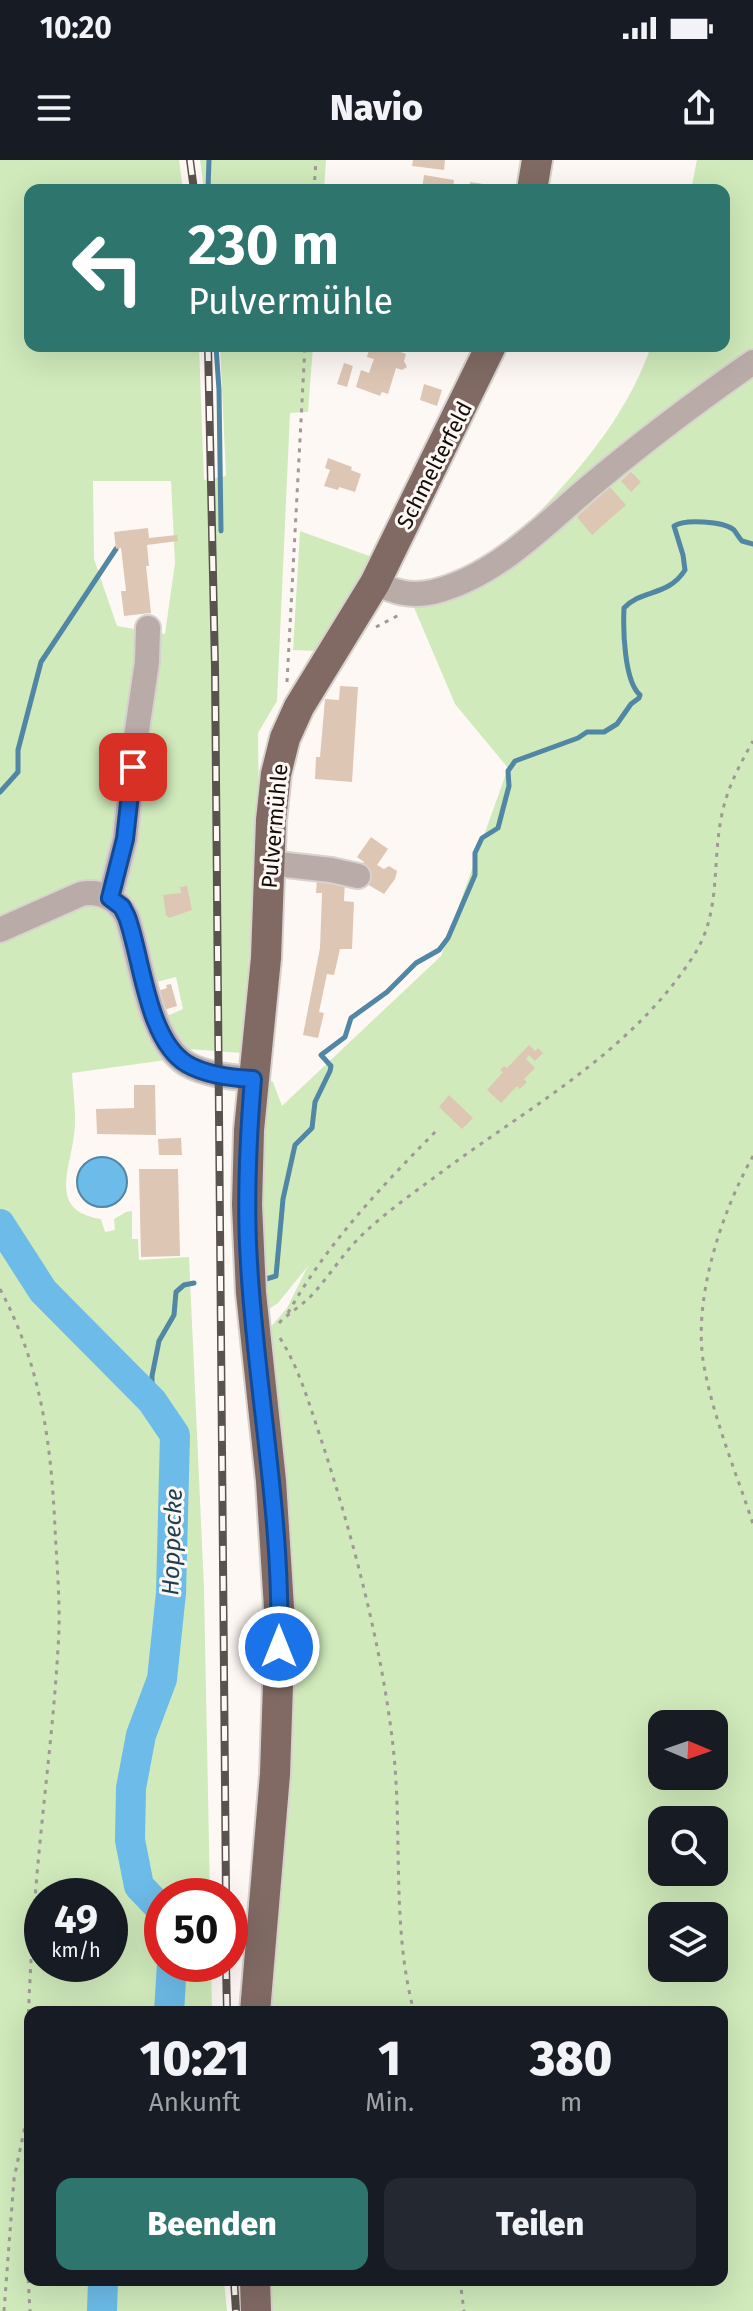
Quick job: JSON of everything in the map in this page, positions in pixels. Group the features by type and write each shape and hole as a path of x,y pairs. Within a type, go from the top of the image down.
{"main road":[{"path":"533,184 537,160"},
{"name":"Schmelterfeld","path":"375,583 488,352"},
{"name":"Pulvermühle","path":"256,2006 275,1774 280,1624 264,1329 249,1265 247,1205 253,1079 266,958 273,794 285,738 307,691 375,583"},
{"path":"255,2286 256,2311"}],"street":[{"path":"375,583 401,594 424,594 487,568 539,531 698,401 753,362"},
{"path":"110,898 125,839 147,662 148,628"},
{"path":"269,863 358,876"},
{"path":"0,930 81,894 94,892 110,898 122,907 127,917 154,1014 171,1050 188,1065 202,1070 253,1079"}],"path":[{"path":"314,184 316,160"},
{"path":"287,687 305,352"},
{"path":"413,2006 405,1967 394,1747 366,1604 333,1476 299,1373 264,1329 310,1297 362,1235 613,1047 672,987 695,953 709,922 714,902 724,805 733,779 753,741"},
{"path":"286,1316 319,1262 340,1235 375,1193 439,1128"},
{"path":"753,1156 717,1236 707,1284 702,1342 710,1393 753,1524"},
{"path":"0,1289 29,1356 46,1424 52,1468 58,1583 58,1648 29,2006"},
{"path":"4,2311 14,2179 24,2135"},
{"path":"30,2286 30,2311"},
{"path":"461,2286 464,2311"}],"green space":[{"path":"0,160 179,160 182,184 24,184 24,352 199,352 204,480 226,476 220,352 313,352 308,412 290,413 277,701 258,733 259,817 242,1053 188,1049 165,1017 183,1009 176,977 157,982 142,1008 166,1060 72,1073 75,1127 67,1175 68,1198 84,1215 101,1219 105,1232 115,1230 114,1219 132,1211 132,1239 138,1239 139,1260 189,1257 204,1588 210,1878 144,1878 144,1982 211,1982 212,2006 24,2006 24,2286 225,2286 227,2311 0,2311 0,933 123,879 0,917","holes":["93,481 171,481 175,563 165,634 117,626 94,559"]},
{"path":"200,160 326,160 324,184 203,184"},
{"path":"697,160 753,160 753,2311 256,2311 255,2286 728,2286 728,2006 256,2006 275,1774 262,1337 287,1308 308,1266 278,1303 269,1309 257,1303 260,1077 273,1082 282,1106 441,956 508,768 455,704 407,591 475,562 520,531 584,461 623,407 649,352 730,352 730,184 692,184"},
{"path":"300,531 372,557 318,651 293,650"}],"water":[{"path":"102,1157 119,1165 127,1182 119,1199 102,1207 85,1199 77,1182 85,1165"}],"building":[{"path":"413,160 445,160 444,170 412,166"},
{"path":"424,175 454,180 454,184 423,184"},
{"path":"368,352 406,354 404,361 407,367 402,370 396,368 388,394 382,392 380,396 356,387 361,370 369,373 374,359 367,357"},
{"path":"344,363 353,366 347,387 337,384"},
{"path":"424,384 442,390 437,406 420,400"},
{"path":"328,458 361,474 355,492 324,486 330,470 325,468"},
{"path":"631,472 641,482 631,492 621,481"},
{"path":"610,487 626,505 592,535 577,517"},
{"path":"148,528 149,538 177,535 178,541 147,545 151,613 124,616 121,591 126,591 121,548 116,549 114,532"},
{"path":"340,686 358,687 352,782 315,779 325,699 339,700"},
{"path":"371,837 388,849 377,865 384,869 389,866 397,871 384,894 365,883 371,874 357,857"},
{"path":"317,879 345,880 344,901 354,902 352,949 340,949 334,975 327,974 319,1012 324,1013 318,1038 303,1035 320,948 322,893 316,893"},
{"path":"187,886 192,910 169,918 163,895 181,893 180,887"},
{"path":"171,984 177,1006 161,1011 155,992"},
{"path":"529,1045 543,1053 535,1061 529,1055 526,1059 535,1068 524,1079 527,1082 520,1089 517,1086 501,1103 487,1090 503,1072 500,1070 504,1066 507,1068"},
{"path":"134,1085 155,1085 156,1135 97,1134 96,1109 134,1108"},
{"path":"449,1095 473,1118 462,1129 439,1107"},
{"path":"181,1138 182,1155 159,1155 158,1139"},
{"path":"139,1169 178,1169 180,1256 141,1257"}],"waterway":[{"path":"208,184 209,160"},
{"path":"216,352 221,531"},
{"path":"266,1279 276,1276 283,1199 295,1145 312,1128 315,1102 330,1071 331,1066 321,1055 345,1037 351,1018 387,992 416,963 439,950 448,938 475,875 475,853 482,838 498,828 509,786 508,771 515,761 587,732 604,732 617,724 639,698 628,667 624,608 638,598 671,585 685,570 674,526 694,522 713,523 729,527 742,541 753,544"},
{"path":"0,792 18,772 18,750 41,662 116,549"},
{"name":"Hoppecke","path":"0,1224 43,1291 152,1401 175,1435 171,1593 162,1679 141,1735 131,1788 130,1840 139,1886 144,1891"},
{"path":"152,1401 152,1376 159,1341 174,1315 176,1292 184,1285 194,1283"},
{"name":"Hoppecke","path":"169,2006 171,1982"},
{"name":"Hoppecke","path":"102,2311 103,2286"}],"railway":[{"path":"190,160 193,184"},
{"path":"208,352 215,667 226,1878"},
{"path":"226,1982 227,2006"},
{"path":"234,2286 236,2311"}],"route":[{"path":"133,767 125,839 110,898 122,907 127,917 157,1024 171,1050 188,1065 218,1075 253,1079 247,1205 249,1265 271,1481 279,1647"}]}
